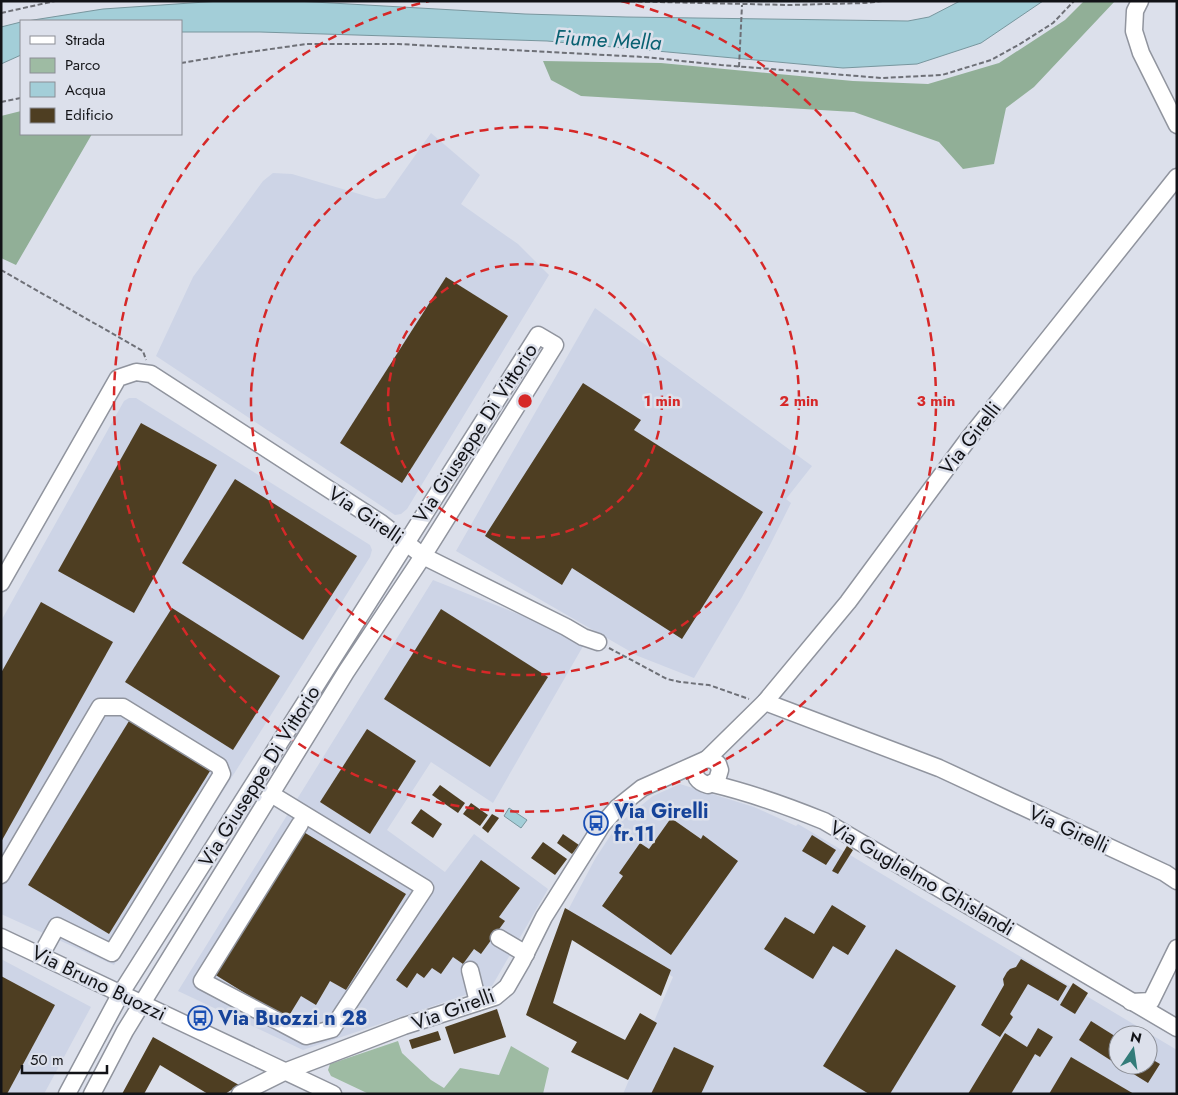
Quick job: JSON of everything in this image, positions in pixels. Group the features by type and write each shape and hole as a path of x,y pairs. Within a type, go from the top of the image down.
{"street":[{"path":"1140,1 1136,10 1134,31 1141,53 1177,125"},
{"name":"Via Girelli","path":"240,1094 284,1072 404,1026 495,997 507,987 544,917 602,825 636,793 658,780 685,768 707,771 848,602 966,442 1177,177"},
{"name":"Via Giuseppe Di Vittorio","path":"66,1094 121,993 538,335 555,345 423,556 346,672 142,1004 92,1094"},
{"path":"1,583 118,378 136,372 151,374"},
{"name":"Via Girelli","path":"151,374 381,524 423,556 583,637 598,642"},
{"name":"Via Girelli","path":"765,702 938,768 1165,873 1177,882"},
{"path":"1,875 100,707 123,708 218,766 222,774 112,953 57,926 41,955"},
{"name":"Via Guglielmo Ghislandi","path":"707,771 747,792 784,804 824,821 1177,1028"},
{"path":"271,794 425,888 332,1029 306,1036 202,981 300,824"},
{"name":"Via Bruno Buozzi","path":"1,937 333,1094"},
{"path":"499,938 526,954"},
{"path":"1131,1002 1151,1001 1177,948"},
{"path":"470,970 478,1002"},
{"name":"Via Guglielmo Ghislandi","path":"1089,977 1151,1001 1177,1021"}],"path":[{"path":"1,13 55,1"},
{"path":"615,1 742,5 865,4 883,1"},
{"path":"182,63 307,44 380,44 644,57 882,78 942,75 991,60 1020,44 1053,23 1074,1"},
{"path":"739,66 742,5"},
{"path":"1,102 20,98"},
{"path":"1,270 143,351 151,374"},
{"path":"598,642 667,679 709,685 752,700 765,702"}],"shaded area":[{"path":"431,133 480,175 461,204 518,244 549,275 407,509 401,514 395,515 156,356 193,277 263,181 273,173 292,174 376,199 385,198"},
{"path":"595,308 812,466 786,499 791,503 770,545 694,678 638,656 456,551"},
{"path":"129,398 136,398 370,545 372,550 370,557 114,965 1,914 1,621 124,401"},
{"path":"433,580 586,641 493,803 431,762 387,830 445,872 474,834 548,889 492,986 303,1050 178,991"},
{"path":"680,784 754,807 796,826 798,824 1135,1025 1108,1025 1108,1075 1158,1075 1158,1039 1177,1050 1177,1094 623,1094 673,977 567,912 595,859 618,824 653,796"},
{"path":"1,959 91,1007 44,1094 1,1094"}],"green space":[{"path":"1084,1 1115,1 1034,87 1006,108 994,164 963,169 939,142 854,112 581,96 551,80 543,61 661,63 853,81 928,84 999,63 1065,20"},
{"path":"20,111 20,135 91,135 16,265 1,258 1,116"},
{"path":"398,1041 402,1053 431,1080 444,1088 460,1068 499,1075 511,1046 549,1068 543,1094 369,1094 331,1076 328,1070 330,1064"}],"water":[{"name":"Fiume Mella","path":"220,1 296,1 525,14 908,21 929,17 960,1 1043,1 981,43 917,64 843,68 547,41 260,32 182,32 182,20 33,20 103,9"},
{"path":"20,22 20,55 1,64 1,27"},
{"path":"509,808 527,820 521,828 504,816"}],"building":[{"path":"446,277 508,316 402,483 340,443"},
{"path":"583,383 641,420 634,430 763,512 682,639 572,568 562,585 485,536"},
{"path":"141,423 217,465 134,613 58,571"},
{"path":"235,479 357,556 303,640 182,563"},
{"path":"41,602 113,642 1,842 1,673"},
{"path":"172,608 280,676 233,750 125,682"},
{"path":"441,609 548,677 490,767 384,699"},
{"path":"129,721 210,771 109,934 28,885"},
{"path":"367,729 416,761 370,834 320,802"},
{"path":"440,785 465,803 458,813 432,795"},
{"path":"471,803 488,815 480,826 463,814"},
{"path":"421,809 442,824 433,838 411,823"},
{"path":"492,814 499,818 488,833 482,828"},
{"path":"671,818 701,839 703,835 738,861 671,955 602,906 623,876 619,873 640,843 649,849"},
{"path":"302,831 406,894 346,990 330,981 316,1005 301,996 287,1019 214,974"},
{"path":"563,834 579,845 572,854 557,843"},
{"path":"812,835 836,850 826,865 802,851"},
{"path":"543,842 567,859 555,875 531,858"},
{"path":"847,846 853,850 838,874 832,871"},
{"path":"481,860 520,888 499,917 505,921 481,954 474,949 463,964 453,957 441,974 432,968 424,978 417,973 407,988 396,980"},
{"path":"832,905 866,926 848,955 833,946 813,979 764,949 785,917 814,934"},
{"path":"565,908 671,970 661,996 572,940 553,1003 625,1040 640,1013 657,1023 628,1080 571,1052 577,1042 526,1015"},
{"path":"896,949 956,986 890,1094 869,1094 823,1066"},
{"path":"1021,959 1067,986 1058,1001 1028,984 1010,1014 1013,1017 1000,1037 981,1025 1004,985 1003,979 1007,972 1016,967"},
{"path":"1,976 55,1005 7,1094 1,1094"},
{"path":"1073,983 1088,993 1075,1014 1060,1005"},
{"path":"497,1009 506,1037 454,1054 445,1027"},
{"path":"1091,1021 1108,1032 1108,1059 1079,1040"},
{"path":"1038,1028 1053,1037 1040,1057 1035,1054 1011,1094 968,1094 1005,1033 1027,1047"},
{"path":"438,1031 441,1040 412,1049 409,1040"},
{"path":"153,1037 239,1085 225,1094 208,1094 160,1065 144,1094 122,1094"},
{"path":"674,1047 714,1066 701,1094 651,1094"},
{"path":"1071,1057 1134,1094 1049,1094"},
{"path":"1135,1075 1153,1075 1148,1083"}],"place":[{"name":"Via Girelli fr.11","path":"596,823"},
{"name":"Via Buozzi n 28","path":"200,1018"}]}
